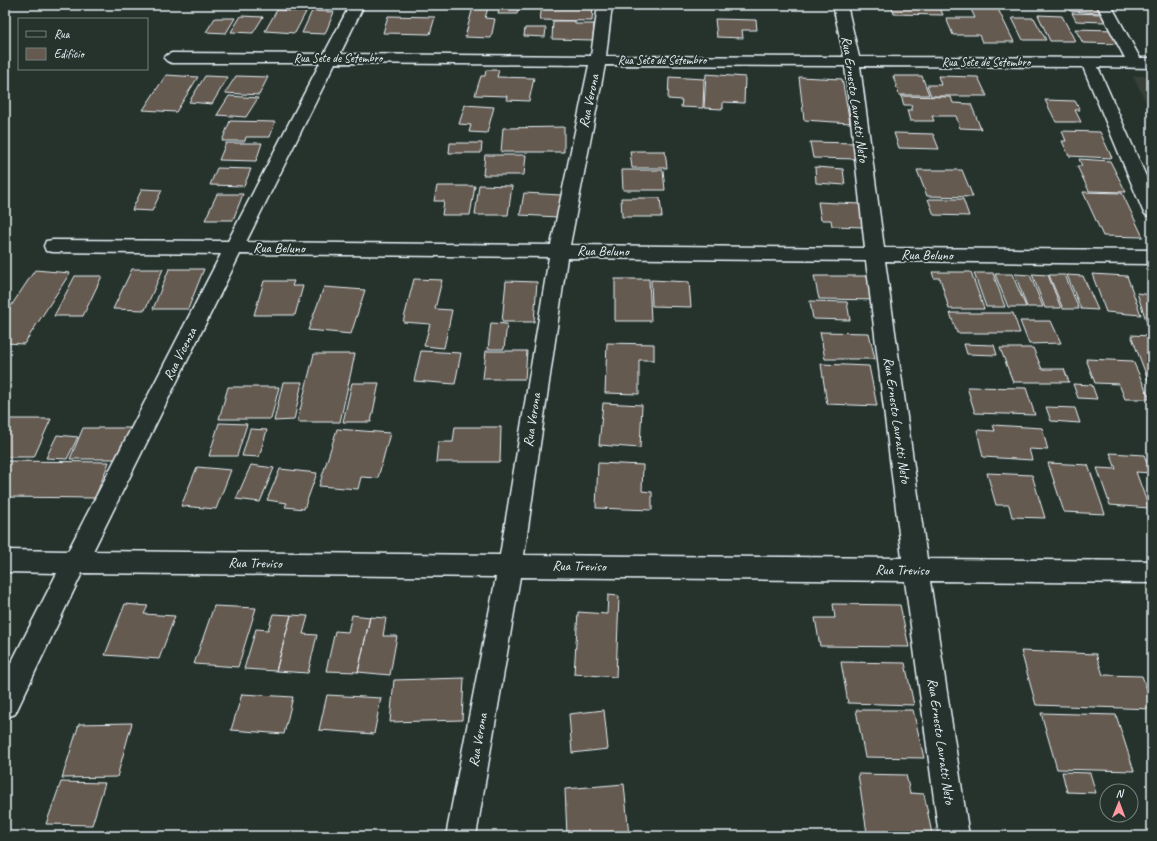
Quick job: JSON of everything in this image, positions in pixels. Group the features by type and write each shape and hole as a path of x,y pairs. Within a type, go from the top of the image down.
{"street":[{"name":"Rua Vicenza","path":"5,704 75,562 357,5"},
{"name":"Rua Verona","path":"461,836 510,566 558,251 598,60 605,5"},
{"name":"Rua Ernesto Lavratti Neto","path":"840,5 852,61 875,254 916,570 954,836"},
{"path":"1104,5 1135,63"},
{"name":"Rua Sete de Setembro","path":"172,58 1152,63"},
{"path":"1088,62 1152,211"},
{"name":"Rua Beluno","path":"53,246 1152,257"},
{"name":"Rua Treviso","path":"5,561 1152,572"}],"shaded area":[{"path":"1133,76 1152,76 1152,114"}],"building":[{"path":"500,5 519,5 517,14 498,14"},
{"path":"542,5 593,5 592,21 540,20"},
{"path":"891,5 939,5 943,15 894,14"},
{"path":"969,5 996,5 1014,42 982,42 979,35 953,35 946,18 975,18"},
{"path":"1067,5 1096,5 1100,13 1070,11"},
{"path":"473,7 488,8 485,18 495,19 491,38 465,37"},
{"path":"277,10 306,12 295,33 265,31"},
{"path":"312,11 334,12 325,34 302,33"},
{"path":"1072,13 1101,14 1105,22 1076,21"},
{"path":"1038,15 1062,16 1075,41 1050,41"},
{"path":"241,16 263,17 253,33 231,32"},
{"path":"388,16 435,17 430,34 383,33"},
{"path":"215,18 235,18 226,33 206,32"},
{"path":"1012,18 1034,18 1046,40 1023,40"},
{"path":"715,19 756,20 757,30 742,30 743,38 717,37"},
{"path":"553,21 575,21 575,24 594,24 593,40 552,39"},
{"path":"525,28 546,28 545,37 524,36"},
{"path":"1075,29 1114,30 1123,44 1083,43"},
{"path":"486,70 499,70 497,77 534,78 529,101 506,100 507,96 475,95 481,76 485,76"},
{"path":"706,74 745,77 744,103 723,102 723,109 704,108"},
{"path":"166,75 198,77 176,112 143,110"},
{"path":"205,76 228,77 212,104 189,102"},
{"path":"236,76 268,77 259,95 225,93"},
{"path":"893,76 922,76 929,95 899,95"},
{"path":"938,76 978,77 987,96 931,96 927,85 941,85"},
{"path":"669,77 704,79 703,108 681,107 682,100 668,99"},
{"path":"799,77 842,79 850,123 804,120"},
{"path":"229,96 258,98 246,117 217,115"},
{"path":"901,96 951,97 953,103 971,104 981,129 960,128 956,116 932,116 934,121 910,121 907,110 912,110 911,105 904,105"},
{"path":"1045,100 1075,101 1080,110 1075,110 1081,122 1056,122"},
{"path":"465,105 494,107 487,133 469,132 471,125 459,124"},
{"path":"230,121 275,122 270,137 246,137 245,141 222,141"},
{"path":"564,127 564,152 501,152 503,128"},
{"path":"1062,131 1100,132 1112,158 1069,156 1062,141 1066,141"},
{"path":"894,133 933,134 939,149 899,148"},
{"path":"810,142 855,143 858,159 813,158"},
{"path":"226,143 262,143 256,161 219,160"},
{"path":"450,143 482,143 481,153 449,153"},
{"path":"630,151 665,151 667,168 632,168"},
{"path":"485,155 526,155 524,175 483,175"},
{"path":"1079,159 1110,161 1126,192 1089,191 1077,166 1082,166"},
{"path":"815,167 843,169 845,185 816,183"},
{"path":"217,168 251,169 244,186 210,185"},
{"path":"622,170 663,170 665,190 623,190"},
{"path":"917,170 962,170 973,197 927,196"},
{"path":"479,185 512,186 508,215 475,215"},
{"path":"437,186 475,186 470,215 442,215 444,201 434,201"},
{"path":"142,189 162,190 152,211 132,210"},
{"path":"1083,192 1122,193 1143,237 1103,236"},
{"path":"524,193 561,195 558,217 520,215"},
{"path":"217,194 243,194 233,220 205,220"},
{"path":"621,198 660,198 662,217 622,217"},
{"path":"928,199 963,199 969,216 934,215"},
{"path":"818,202 859,204 864,227 832,226 831,220 821,220"},
{"path":"132,269 163,269 145,310 113,309"},
{"path":"169,269 204,269 188,309 153,309"},
{"path":"35,270 70,273 24,344 5,343 5,315"},
{"path":"932,272 971,272 984,309 949,309 940,278 934,278"},
{"path":"974,273 993,273 1005,307 986,307"},
{"path":"995,274 1012,274 1026,307 1008,307"},
{"path":"1015,274 1030,275 1043,307 1027,307"},
{"path":"1032,274 1048,275 1061,308 1045,308"},
{"path":"1092,274 1127,276 1141,315 1106,312"},
{"path":"1049,275 1065,275 1079,309 1063,309"},
{"path":"1067,275 1083,276 1098,310 1081,309"},
{"path":"75,276 102,276 83,316 54,316"},
{"path":"814,276 874,276 880,300 819,299"},
{"path":"414,279 442,280 435,309 452,310 444,348 424,346 430,324 403,322"},
{"path":"615,279 649,279 651,321 615,321"},
{"path":"651,280 689,282 691,307 652,306"},
{"path":"264,281 294,281 292,286 303,286 295,315 254,315"},
{"path":"506,281 537,282 534,322 502,322"},
{"path":"324,287 365,290 351,334 308,330"},
{"path":"1137,293 1152,295 1152,329 1149,329"},
{"path":"810,301 847,302 850,320 813,319"},
{"path":"950,313 1013,313 1020,333 957,333"},
{"path":"1020,321 1051,321 1061,343 1029,344"},
{"path":"491,323 507,324 504,349 488,349"},
{"path":"820,332 869,333 875,359 825,359"},
{"path":"1131,335 1152,336 1152,390"},
{"path":"607,343 654,344 654,360 639,360 639,394 605,393"},
{"path":"964,344 994,345 997,355 967,354"},
{"path":"1000,348 1033,348 1042,369 1064,369 1069,382 1013,382"},
{"path":"421,351 461,353 455,384 414,381"},
{"path":"486,351 527,351 525,379 483,379"},
{"path":"314,354 355,354 340,422 297,422"},
{"path":"1086,359 1133,361 1150,399 1125,399 1119,384 1095,383"},
{"path":"821,364 869,366 877,406 827,404"},
{"path":"283,382 302,382 294,420 274,421"},
{"path":"352,383 379,383 371,422 343,422"},
{"path":"1073,384 1092,385 1097,399 1078,398"},
{"path":"228,387 279,387 271,419 219,419"},
{"path":"967,387 1026,388 1035,415 975,413"},
{"path":"603,403 642,405 640,448 599,445"},
{"path":"1046,407 1075,408 1080,423 1051,421"},
{"path":"5,419 51,419 34,457 5,457"},
{"path":"219,423 247,424 237,456 209,456"},
{"path":"993,425 1042,428 1048,450 1029,449 1032,460 983,457 977,430 995,431"},
{"path":"455,427 501,427 500,462 436,462 438,442 453,442"},
{"path":"83,428 133,428 122,459 70,459"},
{"path":"250,429 267,430 259,457 242,456"},
{"path":"337,429 390,433 378,478 361,477 358,489 319,486"},
{"path":"57,435 78,437 67,459 46,458"},
{"path":"1110,453 1144,455 1151,473 1136,472 1149,508 1110,505 1097,468 1116,469"},
{"path":"5,461 109,462 95,498 5,497"},
{"path":"598,463 643,465 642,491 652,492 652,510 596,508"},
{"path":"1048,463 1088,465 1105,514 1064,512"},
{"path":"251,465 274,468 260,502 236,499"},
{"path":"197,467 231,470 216,509 181,506"},
{"path":"280,469 317,473 304,509 285,507 287,503 267,500"},
{"path":"987,473 1032,475 1045,518 1012,517 1009,505 996,505"},
{"path":"608,595 619,596 616,677 574,674 578,612 607,614"},
{"path":"125,604 148,606 144,614 175,616 159,659 105,655"},
{"path":"833,604 900,605 909,647 820,646 815,618 835,618"},
{"path":"214,606 256,608 238,667 194,664"},
{"path":"273,614 291,615 276,671 244,669 256,629 268,630"},
{"path":"291,615 308,616 303,634 317,635 308,673 276,671"},
{"path":"352,615 370,617 358,672 326,671 335,631 348,632"},
{"path":"370,617 386,618 383,636 397,636 390,675 358,672"},
{"path":"1021,651 1096,654 1103,675 1142,676 1152,703 1152,709 1036,705"},
{"path":"841,662 905,663 914,705 848,703"},
{"path":"464,678 462,720 390,722 394,680"},
{"path":"242,694 293,697 284,734 231,730"},
{"path":"327,695 381,698 374,734 319,730"},
{"path":"604,710 608,749 572,753 569,714"},
{"path":"856,710 913,710 924,758 865,757"},
{"path":"1041,713 1116,715 1134,771 1057,769"},
{"path":"132,723 117,777 62,778 79,724"},
{"path":"1062,772 1090,773 1096,793 1067,792"},
{"path":"858,774 906,775 910,793 924,794 932,834 867,833"},
{"path":"61,782 105,783 92,825 46,824"},
{"path":"624,784 629,836 567,836 565,789"},
{"path":"748,832 809,835 809,836 748,836"}]}
